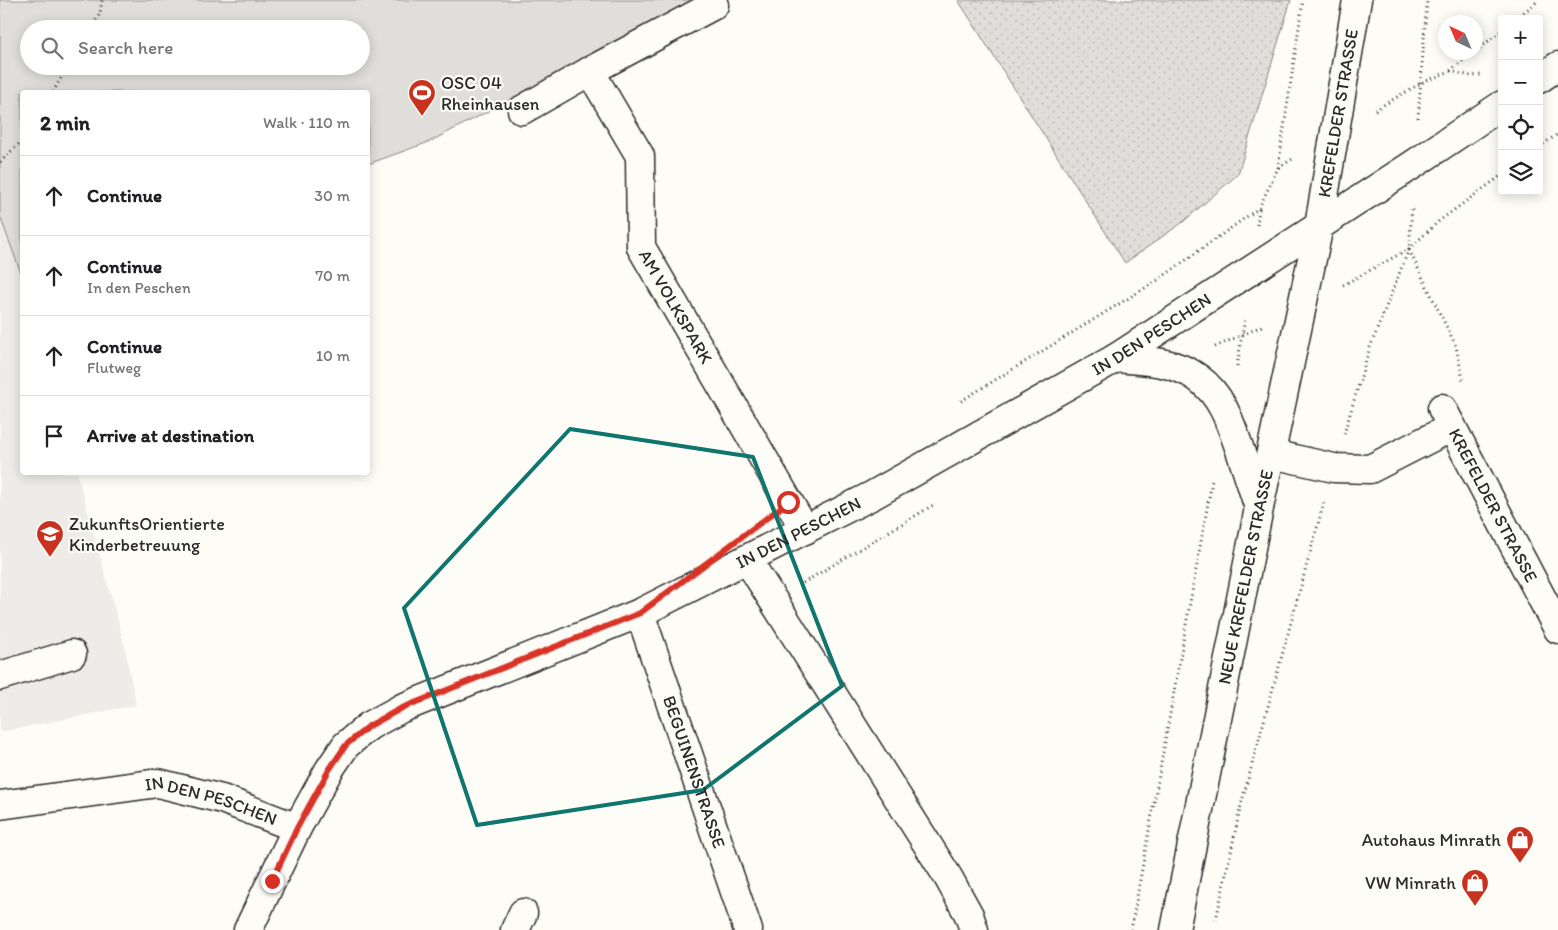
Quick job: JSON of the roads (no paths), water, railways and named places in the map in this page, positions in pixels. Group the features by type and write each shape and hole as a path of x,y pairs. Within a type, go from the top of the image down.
{"street":[{"name":"KREFELDER STRASSE","path":"1319,226 1357,0"},
{"path":"522,110 590,71 714,5"},
{"path":"1543,76 1558,66"},
{"name":"AM VOLKSPARK","path":"590,71 640,156 641,247 805,530"},
{"name":"IN DEN PESCHEN","path":"0,805 158,783 222,798 297,828 329,770 346,745 369,726 402,708 640,613 874,495 1116,358 1498,108"},
{"name":"NEUE KREFELDER STRASSE","path":"1175,930 1259,508 1319,226"},
{"path":"1116,358 1149,361 1174,367 1197,377 1213,392 1228,415 1259,508"},
{"name":"KREFELDER STRASSE","path":"1272,454 1334,468 1370,469 1447,417 1558,629"},
{"path":"747,559 948,877 969,915 974,930"},
{"name":"BEGUINENSTRASSE","path":"640,613 748,930"},
{"path":"0,676 72,654"},
{"path":"248,930 297,828"}],"place":[{"name":"OSC 04 Rheinhausen","path":"422,117"},
{"name":"ZukunftsOrientierte Kinderbetreuung","path":"50,558"},
{"name":"Autohaus Minrath","path":"1520,864"},
{"name":"VW Minrath","path":"1475,907"}]}
